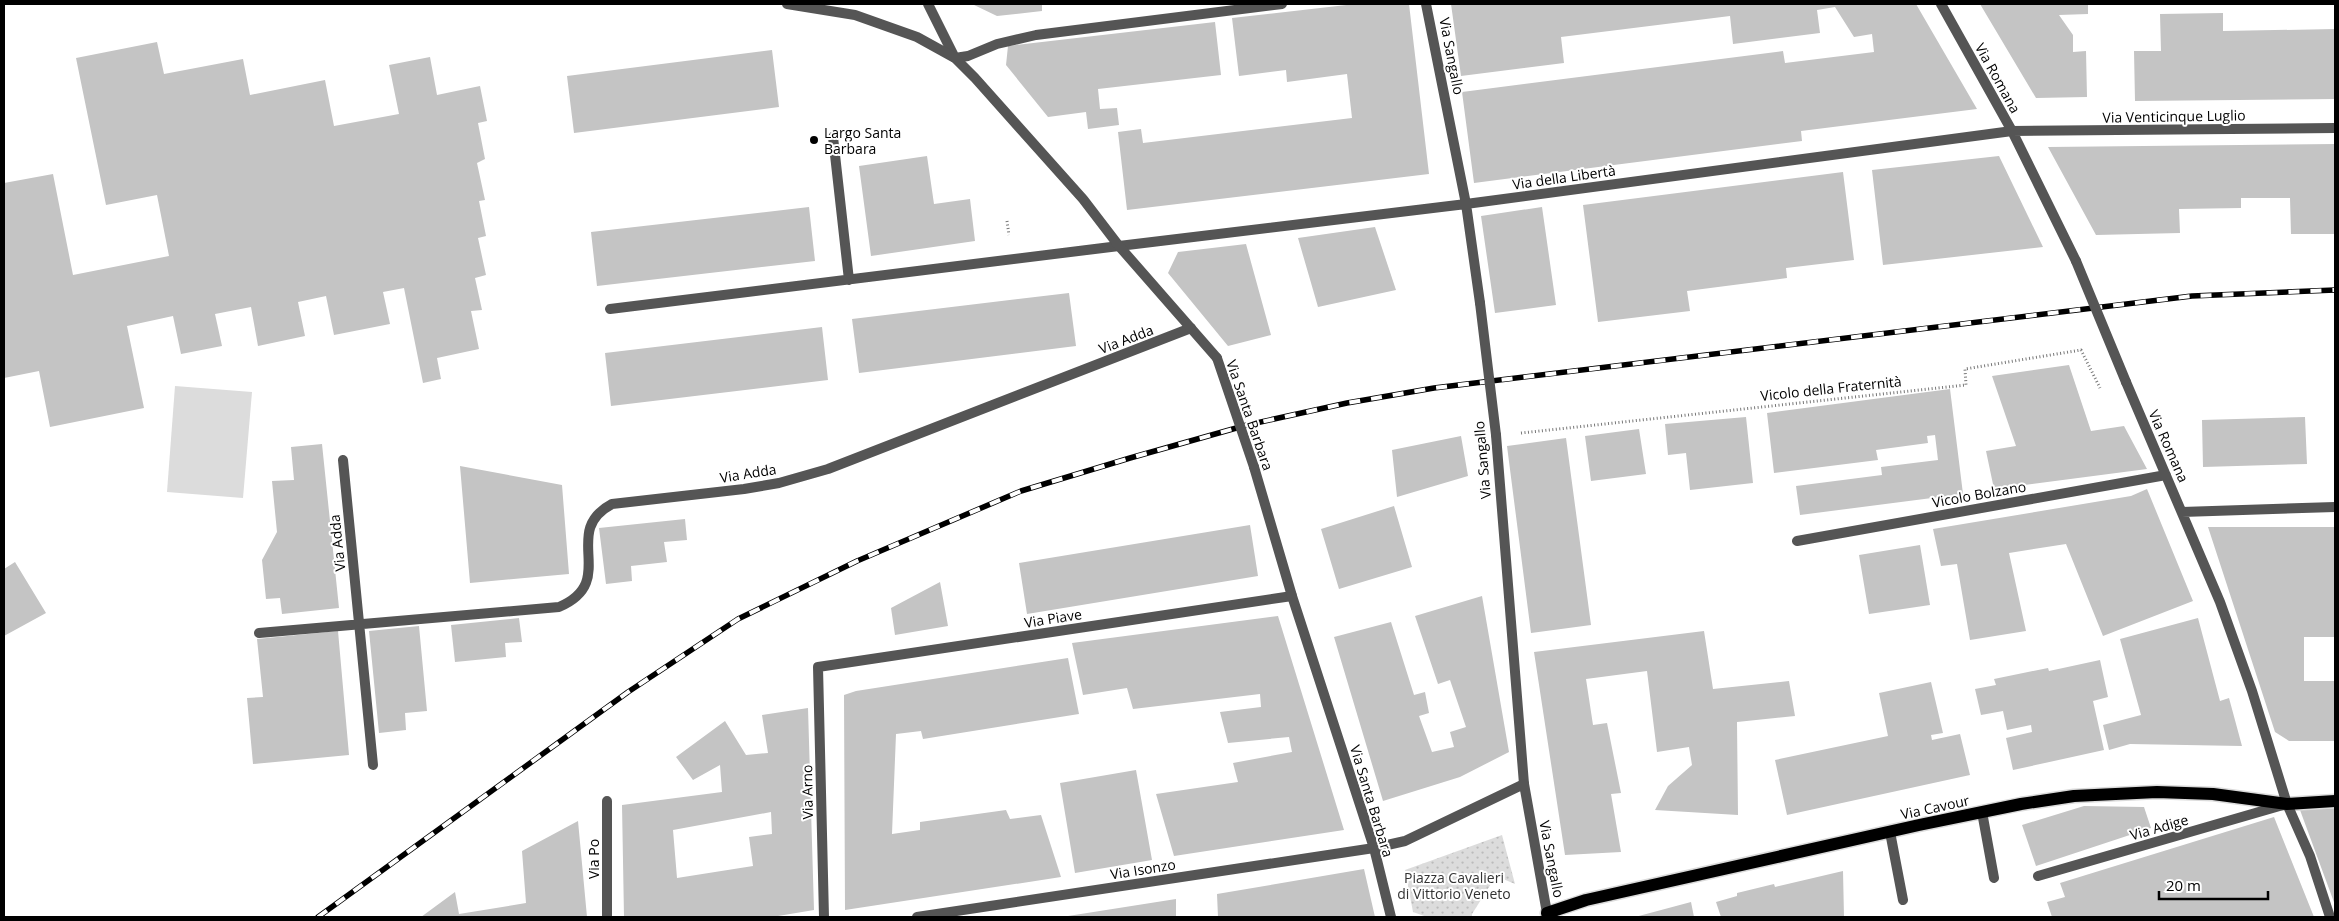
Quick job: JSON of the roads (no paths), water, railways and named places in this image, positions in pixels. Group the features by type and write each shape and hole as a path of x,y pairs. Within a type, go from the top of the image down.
{"main road":[{"name":"Via Cavour","path":"1548,915 1586,900 1982,812 2065,797 2134,792 2212,794 2287,804 2335,801"}],"street":[{"name":"Via Santa Barbara","path":"787,4 855,15 917,37 955,58 976,78 1083,199 1119,246 1217,358 1254,467 1292,596 1374,848 1391,917"},
{"path":"928,4 955,58 968,56 997,44 1036,35 1282,4"},
{"name":"Via Sangallo","path":"1426,4 1466,204 1480,303 1496,435 1524,784 1548,915"},
{"name":"Via Romana","path":"1941,4 2012,131 2076,261 2235,642 2287,804 2310,856 2330,917"},
{"name":"Via Venticinque Luglio","path":"2012,131 2335,128"},
{"name":"Via della Libertà","path":"1119,246 1466,204 2012,131"},
{"path":"833,137 850,280"},
{"path":"610,309 1119,246"},
{"name":"Via Adda","path":"259,632 559,606 571,602 586,586 590,567 589,529 596,515 612,504 744,489 812,474 1191,328"},
{"name":"Via Adda","path":"343,460 373,765"},
{"name":"Vicolo Bolzano","path":"1797,541 2166,475"},
{"path":"2182,512 2335,507"},
{"name":"Via Piave","path":"818,667 1292,596"},
{"name":"Via Arno","path":"818,667 824,917"},
{"path":"1374,848 1404,841 1524,784"},
{"name":"Via Po","path":"607,801 607,917"},
{"name":"Via Adige","path":"2038,876 2287,804"},
{"path":"1982,812 1994,878"},
{"path":"1890,832 1903,900"},
{"name":"Via Isonzo","path":"917,917 1374,848"}],"railway":[{"path":"318,917 628,692 738,619 857,561 1021,491 1247,425 1347,403 1434,388 2192,296 2335,290"}],"place":[{"name":"Largo Santa Barbara","path":"814,140"}],"park label":[{"name":"Piazza Cavalieri di Vittorio Veneto","path":"1454,886"}]}
